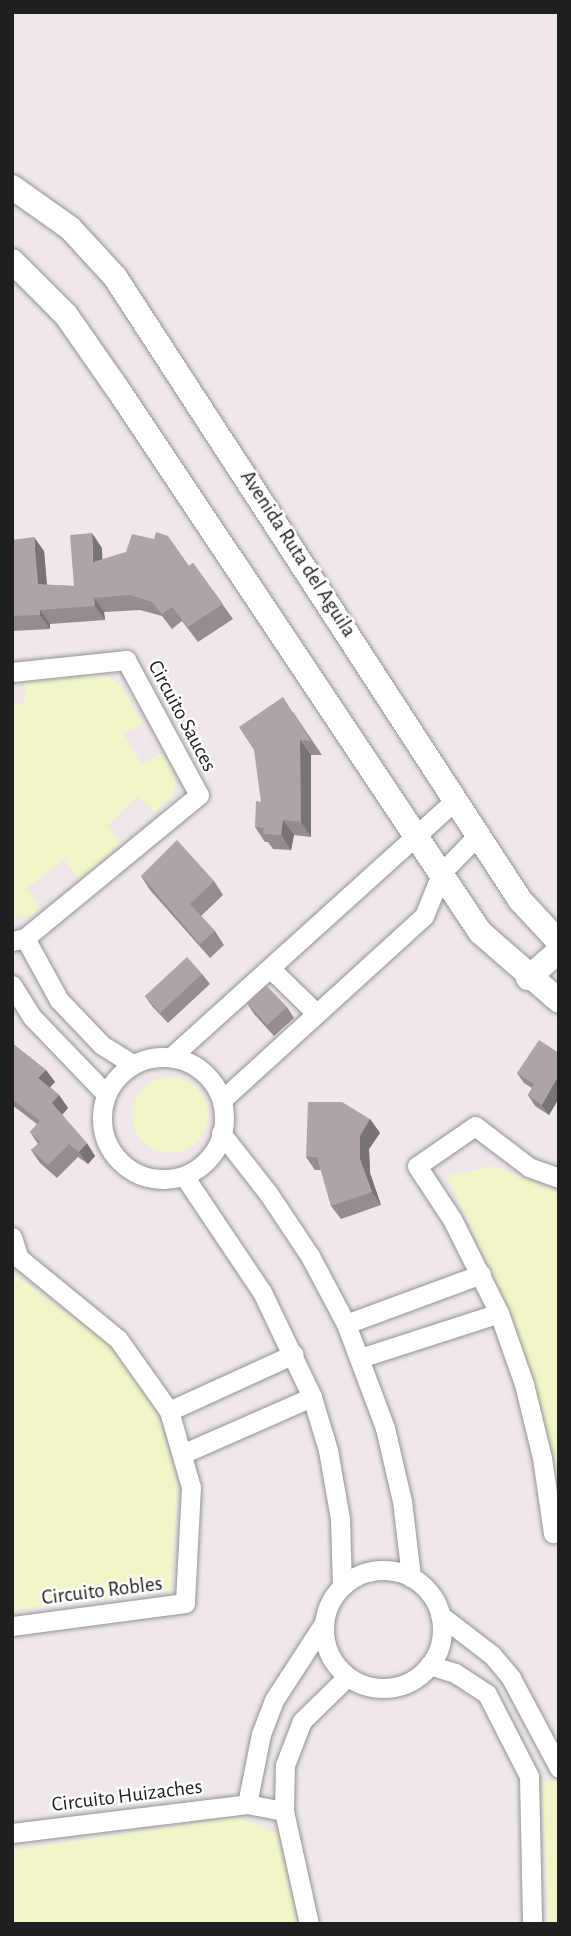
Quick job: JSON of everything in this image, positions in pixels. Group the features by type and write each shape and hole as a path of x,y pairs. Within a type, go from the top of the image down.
{"street":[{"name":"Avenida Ruta del Aguila","path":"12,187 69,228 116,277 520,900 559,942"},
{"path":"12,261 66,315 103,367 480,932 528,978 559,1001"},
{"name":"Circuito Sauces","path":"12,672 126,660 200,795 19,939"},
{"path":"171,1057 207,1075 224,1098 221,1133 215,1150 184,1176 144,1177 112,1153 104,1135 106,1094 132,1064 171,1057 415,834 457,799"},
{"path":"224,1098 424,916 442,872 479,834"},
{"path":"19,939 60,1000 102,1045 132,1064"},
{"path":"528,978 559,951"},
{"path":"270,968 316,1013"},
{"path":"12,985 32,1017 106,1094"},
{"path":"32,1017 60,1000"},
{"path":"559,1178 529,1167 475,1126 417,1166 481,1274 499,1313 539,1445 553,1533 559,1532"},
{"path":"221,1133 303,1246 360,1358 385,1429 402,1501 411,1577"},
{"path":"184,1176 228,1236 294,1354 312,1397 328,1450 340,1519 342,1586"},
{"name":"Circuito Robles","path":"12,1237 19,1258 118,1339 169,1411 191,1486 185,1603 12,1626"},
{"path":"345,1324 481,1274"},
{"path":"360,1358 499,1313"},
{"path":"169,1411 294,1354"},
{"path":"182,1454 312,1397"},
{"path":"247,1804 261,1734 274,1700 324,1623 330,1602 342,1586 375,1570 411,1577 434,1600 440,1615 442,1633 429,1665 399,1686 381,1688 347,1677 325,1643 324,1623"},
{"path":"440,1615 492,1655 511,1678 559,1768 529,1776"},
{"path":"429,1665 455,1673 487,1694 529,1776 532,1924"},
{"path":"309,1924 284,1811 285,1765 302,1721 347,1677"},
{"path":"487,1694 511,1678"},
{"path":"274,1700 302,1721"},
{"name":"Circuito Huizaches","path":"12,1833 247,1804 284,1811"}],"green space":[{"path":"106,676 119,683 143,723 123,734 142,764 162,753 175,776 173,795 155,812 138,796 107,825 121,844 82,877 76,876 64,859 27,888 41,910 30,916 12,918 12,705 25,702 25,680"},
{"path":"170,1077 184,1080 197,1088 205,1101 208,1115 205,1129 197,1142 184,1150 170,1153 156,1150 143,1142 135,1129 132,1115 135,1101 143,1088 156,1080"},
{"path":"493,1166 559,1192 559,1501 512,1317 447,1176"},
{"path":"12,1273 110,1345 158,1414 178,1486 170,1591 12,1610"},
{"path":"559,1780 559,1924 548,1924 542,1782"},
{"path":"238,1817 277,1833 298,1924 12,1924 12,1850"}],"building":[{"path":"156,532 168,536 189,566 193,563 223,604 188,627 172,607 162,614 152,602 130,595 94,598 95,606 40,610 40,615 12,616 12,540 34,537 38,584 74,586 70,535 92,533 93,562 126,552 132,534 154,539"},
{"path":"283,697 311,741 300,740 301,822 283,820 281,835 263,834 264,828 255,827 256,801 261,802 254,750 239,727"},
{"path":"177,840 214,881 190,904 215,931 200,944 141,876"},
{"path":"187,957 202,974 160,1013 145,996"},
{"path":"266,985 287,1007 267,1025 247,1003"},
{"path":"539,1040 559,1053 559,1075 542,1105 528,1095 534,1084 517,1073"},
{"path":"12,1043 46,1070 38,1078 59,1095 52,1103 87,1143 79,1152 69,1144 48,1165 31,1150 40,1142 30,1132 40,1121 12,1099"},
{"path":"308,1102 342,1102 370,1119 360,1136 360,1159 372,1192 331,1206 317,1157 306,1157"}]}
